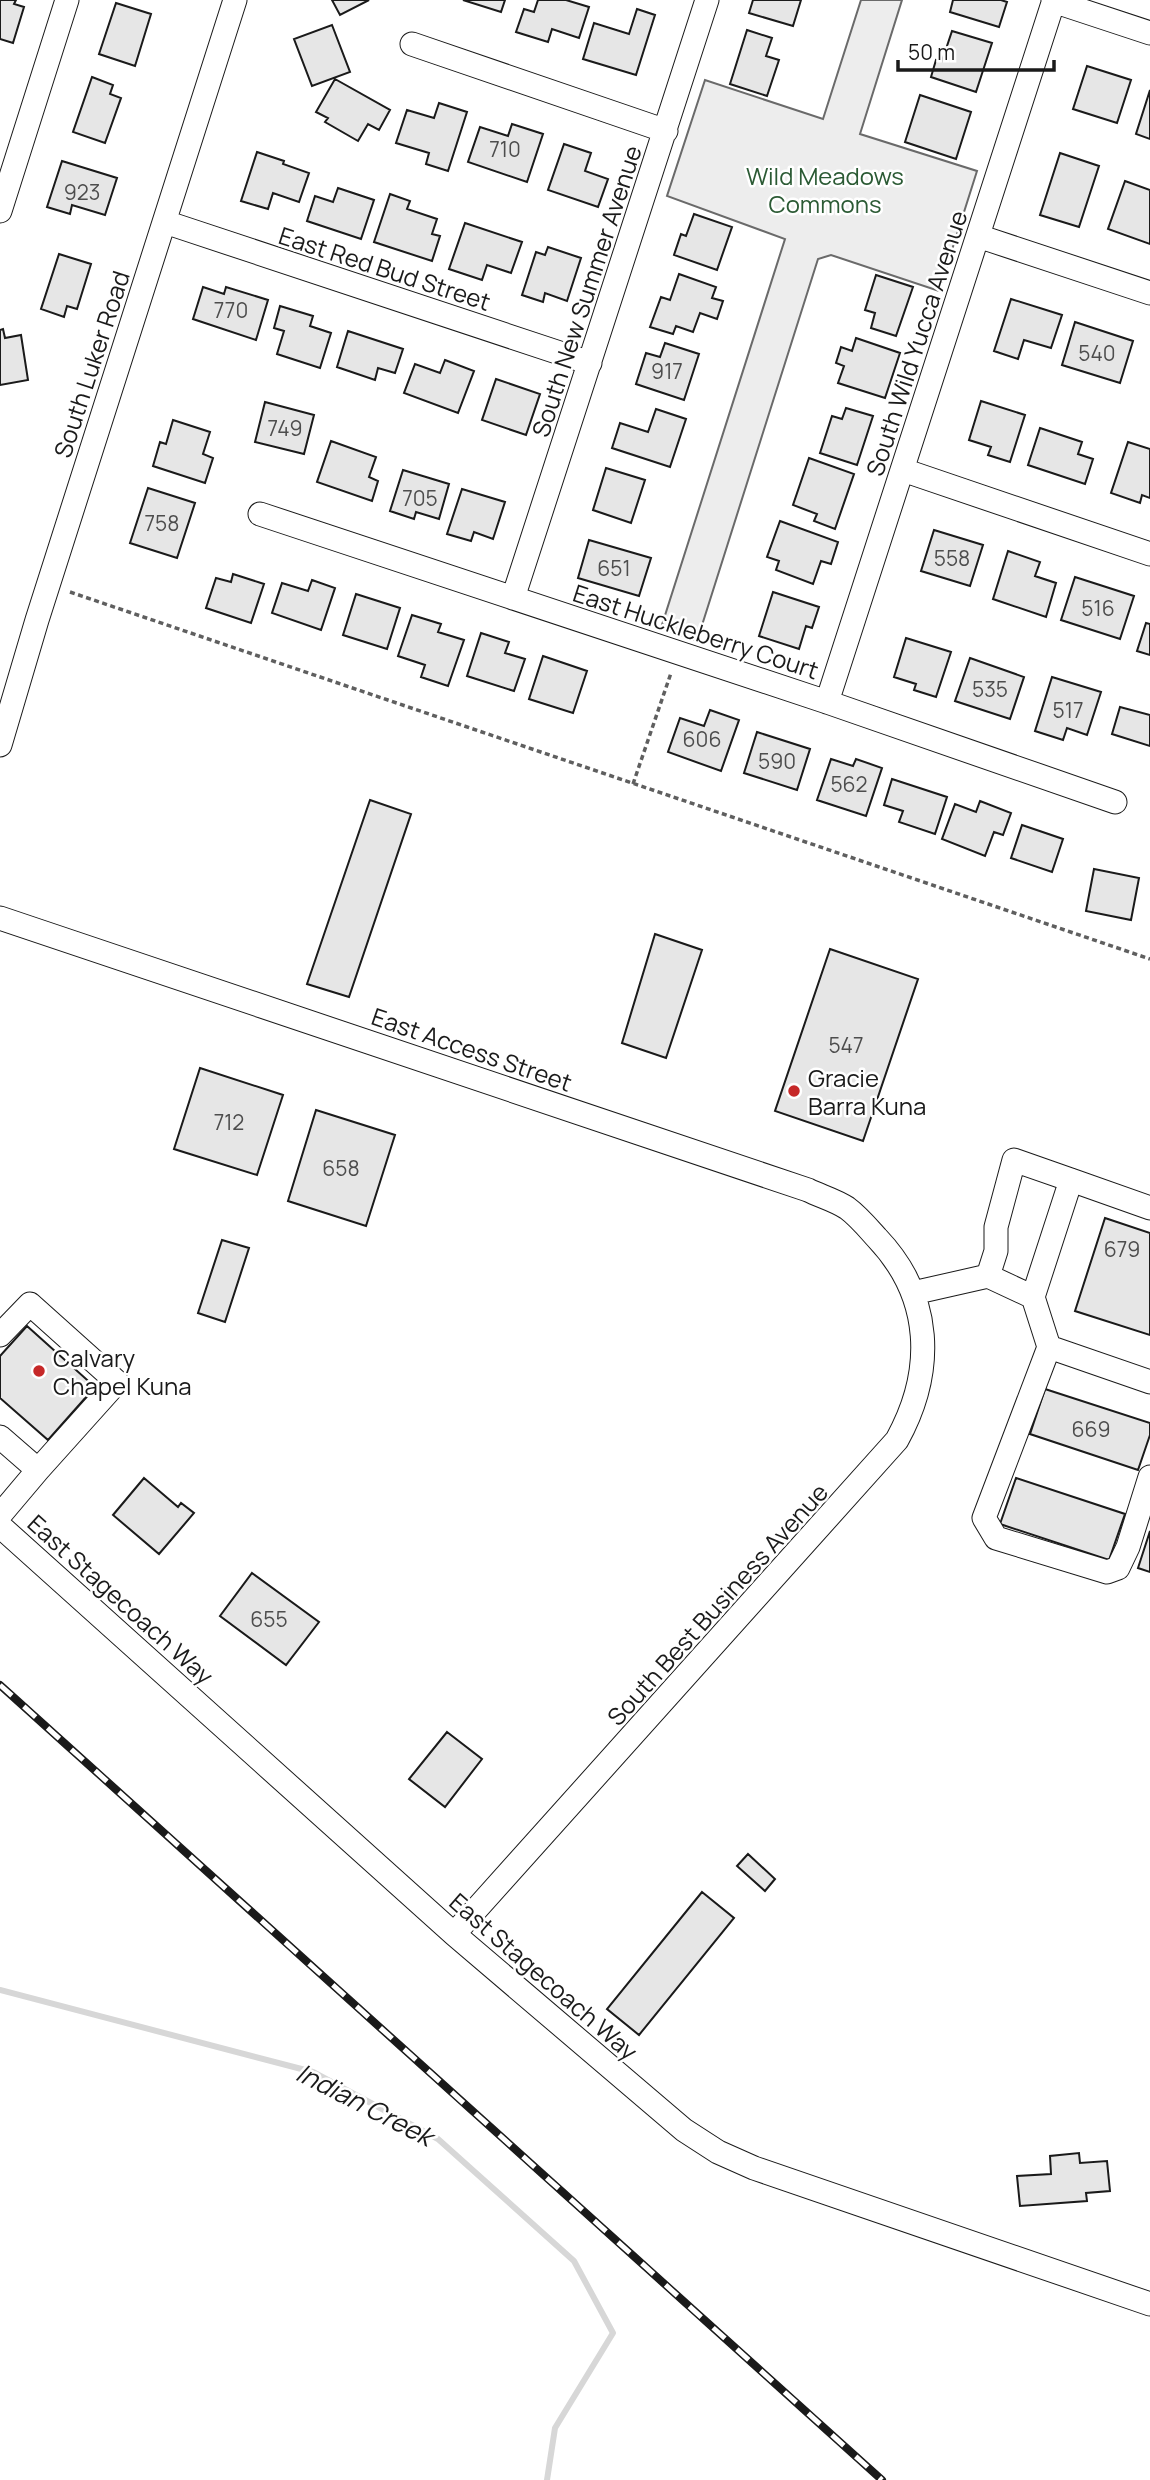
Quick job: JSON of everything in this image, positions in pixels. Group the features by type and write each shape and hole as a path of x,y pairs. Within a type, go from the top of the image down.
{"street":[{"path":"0,211 67,0"},
{"name":"South New Summer Avenue","path":"513,598 707,0"},
{"path":"1054,1 1150,33"},
{"name":"South Wild Yucca Avenue","path":"827,702 1054,1"},
{"name":"South Luker Road","path":"0,746 37,620 164,222 227,2"},
{"path":"412,44 666,131"},
{"name":"East Red Bud Street","path":"164,222 590,363"},
{"path":"978,236 1150,293"},
{"path":"903,470 1150,554"},
{"name":"East Huckleberry Court","path":"260,514 827,702 1115,803"},
{"name":"East Access Street","path":"0,918 808,1190 846,1208 888,1249 902,1270"},
{"path":"988,1276 996,1251 996,1227 1014,1160 1150,1208"},
{"path":"1071,1180 1034,1297 1049,1347 984,1518 996,1538 1107,1572 1118,1568 1125,1554 1150,1477"},
{"name":"South Best Business Avenue","path":"454,1934 882,1460 897,1440 918,1394 923,1368 920,1318 913,1293 902,1270"},
{"path":"913,1293 988,1276 1034,1297"},
{"path":"0,1335 30,1304 117,1382 0,1515"},
{"path":"1049,1347 1150,1382"},
{"path":"0,1437 38,1470"},
{"name":"East Stagecoach Way","path":"0,1526 454,1934 684,2130 718,2152 754,2168 1150,2304"}],"path":[{"path":"69,593 1150,959"},
{"path":"633,784 672,671"}],"shaded area":[{"name":"Wild Meadows Commons","path":"861,0 902,0 860,134 977,171 939,291 831,255 818,259 697,641 661,628 785,239 667,196 705,80 823,119"}],"building":[{"path":"0,0 16,0 14,4 24,7 13,43 0,39"},
{"path":"332,0 369,0 340,15"},
{"path":"463,0 505,0 501,12"},
{"path":"538,0 566,0 589,7 579,38 552,29 548,42 516,32 524,9 534,12"},
{"path":"753,0 801,0 793,26 749,13"},
{"path":"953,0 1007,2 999,27 950,12"},
{"path":"116,3 151,14 135,66 99,54"},
{"path":"637,9 655,15 636,75 583,59 594,23 629,34"},
{"path":"332,25 350,72 312,86 294,39"},
{"path":"747,30 772,38 766,56 779,60 767,96 730,84"},
{"path":"952,31 992,43 976,92 931,77 936,60 942,61"},
{"path":"1087,66 1131,80 1117,123 1073,109"},
{"path":"92,77 113,85 110,94 121,98 105,143 73,132"},
{"path":"335,79 390,110 379,130 368,124 358,141 325,122 328,118 316,112"},
{"path":"1150,90 1150,139 1136,134"},
{"path":"920,95 971,112 956,159 905,142"},
{"path":"439,103 467,112 448,171 426,164 429,153 396,143 407,110 434,118"},
{"path":"512,124 543,134 527,182 468,162 480,127 508,136"},
{"path":"564,144 591,153 585,171 608,179 598,207 548,190"},
{"path":"257,152 309,173 299,202 273,193 268,209 241,201"},
{"path":"1060,153 1099,166 1079,227 1040,215"},
{"path":"62,161 117,178 105,215 72,205 70,214 47,207"},
{"path":"1125,181 1150,190 1150,244 1108,229"},
{"path":"338,188 374,200 361,239 307,221 315,196 333,202"},
{"path":"390,194 410,201 407,209 437,219 432,234 440,236 432,261 374,242"},
{"path":"694,214 732,227 717,270 674,255 681,234 686,236"},
{"path":"465,223 522,242 511,273 487,265 482,280 449,269"},
{"path":"548,247 581,258 567,301 545,293 543,302 522,295 536,252 545,255"},
{"path":"59,254 91,264 77,309 67,306 64,317 41,309"},
{"path":"679,274 716,287 712,298 723,301 717,319 700,313 693,332 676,326 673,334 650,327 661,297 670,300"},
{"path":"876,275 913,287 896,336 871,328 875,313 865,310"},
{"path":"203,287 224,294 226,287 268,300 256,340 193,319"},
{"path":"1011,299 1062,315 1051,348 1024,340 1018,359 994,351"},
{"path":"280,306 313,316 310,326 331,333 320,368 277,354 284,331 274,328"},
{"path":"1075,322 1133,341 1120,383 1062,365"},
{"path":"3,329 5,338 21,335 28,380 0,385 0,330"},
{"path":"348,331 403,349 395,373 378,368 375,380 337,367"},
{"path":"856,338 900,353 885,398 838,383 844,366 836,363 841,347 852,351"},
{"path":"665,343 699,354 684,400 636,384 646,353 660,357"},
{"path":"445,360 474,371 458,413 404,393 415,364 440,373"},
{"path":"496,379 540,394 526,435 482,420"},
{"path":"981,401 1025,415 1010,462 988,455 991,447 969,440"},
{"path":"265,402 314,415 304,454 255,442"},
{"path":"846,408 873,416 857,465 820,453 832,416 842,419"},
{"path":"656,409 686,419 670,467 612,448 620,423 648,432"},
{"path":"173,420 210,432 203,454 213,458 205,483 153,466 160,442 166,444"},
{"path":"1040,428 1082,442 1078,454 1093,459 1085,484 1028,465"},
{"path":"331,441 376,457 369,477 378,481 372,501 317,482"},
{"path":"1128,442 1150,449 1150,498 1142,495 1140,503 1111,493"},
{"path":"809,458 854,474 835,529 814,521 817,514 793,505"},
{"path":"606,468 645,480 631,523 593,510"},
{"path":"403,470 449,484 439,519 416,512 414,519 390,511"},
{"path":"148,488 195,503 177,558 130,543"},
{"path":"462,489 505,502 493,539 474,532 471,541 447,534"},
{"path":"780,521 838,542 831,564 821,561 813,584 776,570 779,561 767,557"},
{"path":"934,530 983,545 970,586 921,571"},
{"path":"589,540 651,558 639,596 578,578"},
{"path":"1008,551 1040,562 1035,576 1056,583 1046,617 993,599"},
{"path":"233,574 264,584 251,623 206,608 216,578 231,582"},
{"path":"1075,577 1134,596 1120,639 1061,620"},
{"path":"312,580 335,588 321,630 272,613 282,583 308,591"},
{"path":"773,592 819,607 812,628 806,626 799,649 759,636"},
{"path":"356,594 400,608 387,649 343,635"},
{"path":"412,615 441,624 438,632 464,640 448,686 421,677 425,665 398,656"},
{"path":"1146,623 1150,624 1150,655 1137,651"},
{"path":"481,633 509,642 505,653 525,659 514,691 467,676"},
{"path":"906,638 951,652 936,697 914,690 916,684 894,677"},
{"path":"543,656 587,671 573,713 529,699"},
{"path":"970,658 1024,677 1010,719 955,701"},
{"path":"1052,677 1101,692 1087,735 1067,728 1063,740 1035,731"},
{"path":"1120,707 1150,715 1150,746 1112,734"},
{"path":"710,710 739,720 721,771 668,752 680,718 704,726"},
{"path":"757,732 810,749 797,790 744,773"},
{"path":"831,759 853,766 856,759 882,768 866,816 817,800"},
{"path":"892,779 947,797 935,834 899,822 903,811 884,805"},
{"path":"370,800 411,814 349,997 307,984"},
{"path":"980,801 1011,813 1003,835 994,832 985,856 942,839 955,804 976,812"},
{"path":"1022,825 1063,839 1052,872 1011,858"},
{"path":"1094,869 1139,878 1131,920 1086,911"},
{"path":"655,934 702,950 666,1058 622,1043"},
{"path":"830,949 918,979 863,1141 775,1111"},
{"path":"200,1068 283,1095 257,1175 174,1149"},
{"path":"316,1110 395,1135 366,1226 288,1201"},
{"path":"1105,1218 1150,1233 1150,1335 1075,1311"},
{"path":"222,1240 249,1248 225,1322 198,1313"},
{"name":"Calvary Chapel Kuna","path":"27,1326 95,1387 48,1440 0,1398 0,1356"},
{"path":"1045,1389 1150,1423 1150,1435 1138,1470 1030,1434"},
{"path":"144,1478 178,1507 181,1503 194,1513 159,1554 113,1515"},
{"path":"1016,1478 1125,1514 1109,1560 1000,1524"},
{"path":"1150,1531 1150,1572 1138,1568"},
{"path":"252,1573 319,1622 286,1665 220,1616"},
{"path":"447,1732 482,1759 445,1807 409,1779"},
{"path":"748,1854 775,1879 765,1891 737,1866"},
{"path":"702,1892 734,1918 639,2035 607,2009"},
{"path":"1079,2153 1080,2163 1107,2161 1110,2191 1086,2193 1087,2201 1020,2206 1017,2176 1051,2174 1050,2156"}],"waterway":[{"name":"Indian Creek","path":"0,1990 313,2072 438,2139 574,2261 613,2333 555,2428 547,2480"}],"railway":[{"path":"0,1685 882,2480"}],"place":[{"name":"Gracie Barra Kuna","path":"794,1091"},
{"name":"Calvary Chapel Kuna","path":"39,1371"}]}
